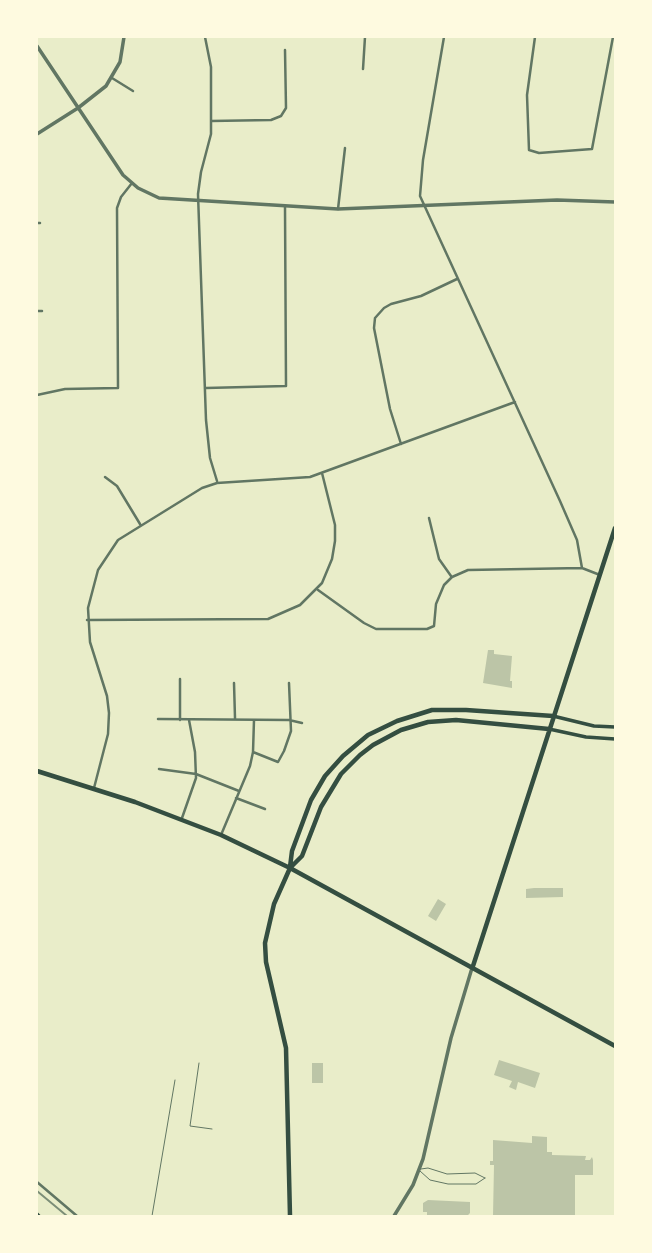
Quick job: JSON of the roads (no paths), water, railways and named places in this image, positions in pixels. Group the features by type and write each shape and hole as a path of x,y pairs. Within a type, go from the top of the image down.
{"main road":[{"path":"473,966 615,528"},
{"path":"290,1216 286,1048 266,962 265,943 268,921 290,868 292,851 311,800 325,776 368,735 397,721 432,710 553,716 594,726 615,727"},
{"path":"290,868 302,856 321,807 341,774 373,745 402,730 438,721 549,729 586,737 615,739"},
{"path":"37,771 94,788 221,835 290,868 473,966 615,1046"}],"street":[{"path":"37,134 78,108 112,78 122,56 124,37"},
{"path":"205,37 211,67 211,140 200,180 199,202 208,443 217,482"},
{"path":"363,69 365,37"},
{"path":"444,37 421,173 420,196 576,540 582,568"},
{"path":"535,37 527,95 529,150 539,153 592,149 613,37"},
{"path":"37,46 113,161 132,184 159,198 338,209 557,200 615,202"},
{"path":"211,121 271,120 281,116 286,107 285,50"},
{"path":"112,78 134,91"},
{"path":"338,209 345,148"},
{"path":"37,395 65,389 118,387 117,208 121,197 132,184"},
{"path":"205,388 286,386 285,207"},
{"path":"401,444 390,409 374,328 375,318 391,304 421,296 457,279"},
{"path":"94,788 108,734 109,713 107,696 89,642 89,599 99,570 118,540 202,488 217,482 295,479 322,473 515,402"},
{"path":"87,620 268,619 300,605 318,590 332,559 335,541 335,525 322,473"},
{"path":"105,477 117,486 141,525"},
{"path":"429,518 439,559 452,577"},
{"path":"318,590 376,629 427,629 434,626 438,597 444,585 452,577 468,570 582,568 600,575"},
{"path":"180,679 180,720"},
{"path":"234,683 235,720"},
{"path":"253,752 278,762 291,731 289,683"},
{"path":"158,719 289,720 302,723"},
{"path":"182,819 196,775 189,720"},
{"path":"221,835 253,752 254,720"},
{"path":"159,769 196,775 239,792"},
{"path":"236,798 265,809"},
{"path":"394,1216 408,1194 427,1146 451,1038 473,966"},
{"path":"37,1182 77,1216"}],"lane":[{"path":"199,1063 190,1126 212,1129"},
{"path":"152,1216 175,1080"},
{"path":"428,1168 447,1174 475,1173 485,1178 476,1184 448,1185 425,1177 419,1169 428,1168"}],"railway":[{"path":"37,1191 67,1216"}]}
